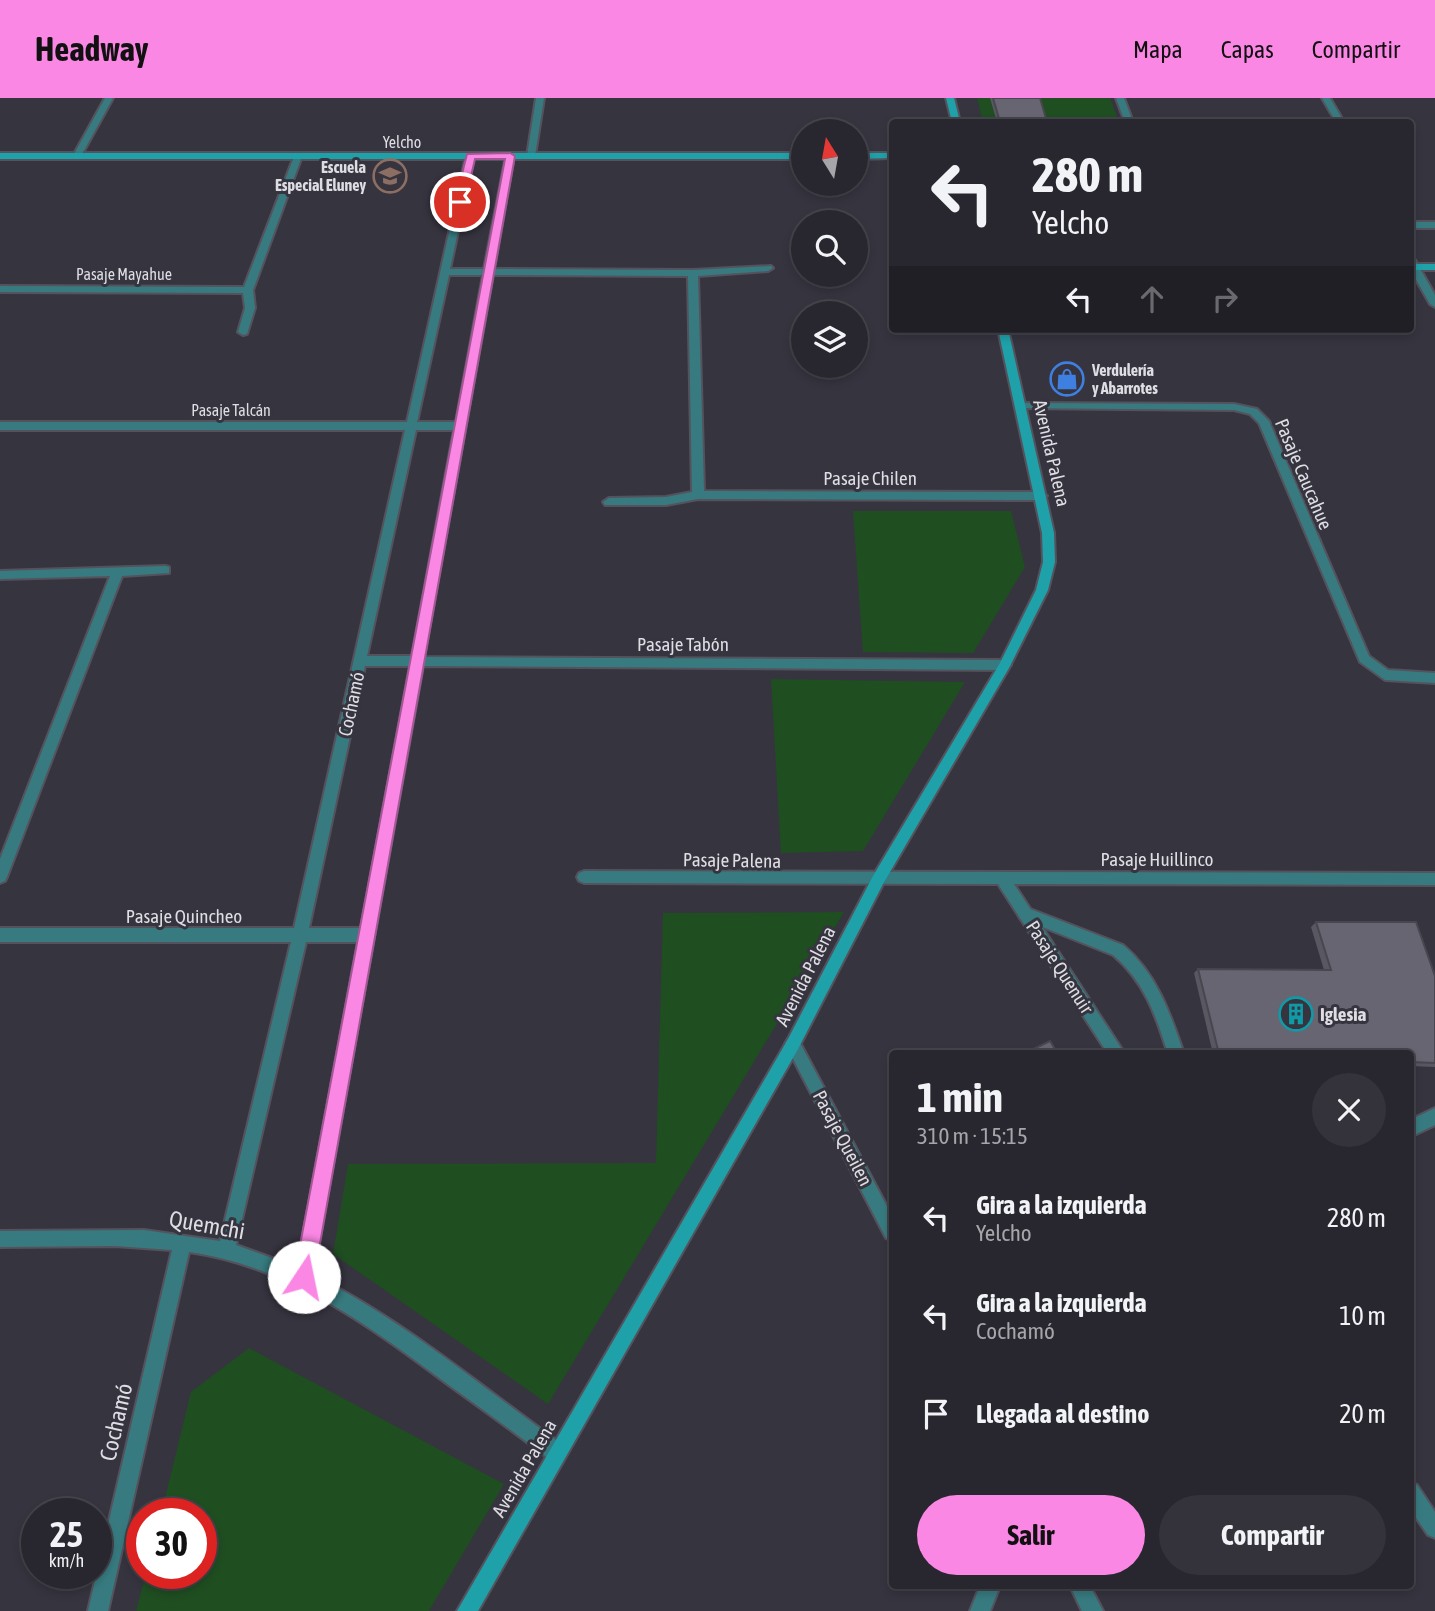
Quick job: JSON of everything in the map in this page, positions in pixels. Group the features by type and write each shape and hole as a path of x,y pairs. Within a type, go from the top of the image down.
{"street":[{"path":"77,156 109,98"},
{"path":"531,156 540,98"},
{"path":"950,98 955,119"},
{"path":"1120,98 1128,119"},
{"path":"1326,98 1338,119"},
{"name":"Yelcho","path":"0,156 791,156"},
{"path":"243,332 250,309 248,290 298,156"},
{"name":"Cochamó","path":"226,1250 300,935 470,156"},
{"path":"304,1277 510,156"},
{"path":"868,156 889,156"},
{"path":"1414,225 1435,225"},
{"path":"1414,265 1435,267"},
{"path":"445,272 693,272 768,268"},
{"path":"1414,268 1435,304"},
{"path":"693,272 698,495"},
{"name":"Pasaje Mayahue","path":"0,289 248,290"},
{"name":"Avenida Palena","path":"467,1611 793,1044 878,880 1005,665 1042,590 1049,562 1048,533 1004,333"},
{"name":"Pasaje Caucahue","path":"1020,406 1234,407 1253,411 1264,421 1364,659 1385,676 1435,678"},
{"name":"Pasaje Talcán","path":"0,426 461,426"},
{"name":"Pasaje Chilen","path":"609,502 666,500 698,495 1041,496"},
{"path":"0,575 117,574 165,570"},
{"path":"0,877 117,574"},
{"name":"Pasaje Tabón","path":"360,661 1005,665"},
{"name":"Pasaje Palena","path":"584,877 878,880"},
{"name":"Pasaje Huillinco","path":"878,880 1435,879"},
{"name":"Pasaje Quenuir","path":"1003,880 1114,1050"},
{"path":"1025,913 1118,950 1130,959 1143,974 1158,1000 1175,1050"},
{"name":"Pasaje Quincheo","path":"0,935 367,935"},
{"name":"Pasaje Queilen","path":"793,1044 889,1226"},
{"path":"1414,1127 1435,1116"},
{"name":"Quemchi","path":"0,1239 142,1239 182,1244 226,1250 304,1277 366,1313 556,1452"},
{"name":"Cochamó","path":"98,1611 182,1244"},
{"path":"1414,1498 1435,1528"},
{"path":"980,1611 989,1589"},
{"path":"1082,1589 1093,1611"}],"green space":[{"path":"977,98 1110,98 1118,119 982,119"},
{"path":"853,511 1011,511 1025,567 973,653 863,652"},
{"path":"771,679 965,682 863,851 781,853"},
{"path":"844,912 548,1404 333,1254 348,1164 656,1163 663,913"},
{"path":"249,1348 504,1484 429,1611 136,1611 142,1589 217,1589 217,1498 165,1498 191,1392"}],"building":[{"path":"993,98 1040,98 1046,119 999,119"},
{"path":"1316,922 1416,922 1435,976 1435,1063 1414,1062 1414,1050 1218,1050 1198,969 1331,970"},
{"path":"1050,1041 1056,1050 1031,1050"}],"place":[{"name":"Escuela Especial Eluney","path":"390,176"},
{"name":"Verdulería y Abarrotes","path":"1067,379"},
{"name":"Iglesia","path":"1296,1014"}],"route":[{"path":"304,1277 510,156 470,156 460,202"}]}
